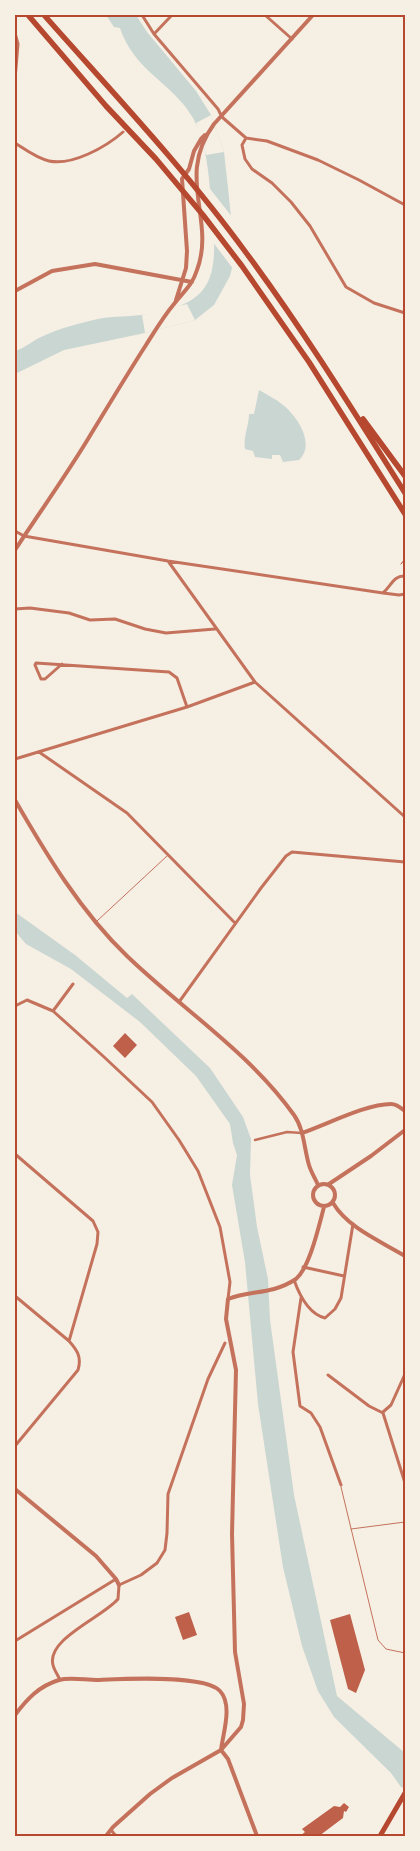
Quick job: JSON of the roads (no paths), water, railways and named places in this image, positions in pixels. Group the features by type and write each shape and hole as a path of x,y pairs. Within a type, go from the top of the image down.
{"highway":[{"path":"28,15 106,106 156,159 203,215 309,362 405,514"},
{"path":"44,15 208,202 278,296 343,394 405,493"},
{"path":"343,394 405,476"}],"main road":[{"path":"380,1836 405,1794"}],"street":[{"path":"142,15 154,34 218,109 222,117 246,138 267,141 318,160 405,205"},
{"path":"154,34 172,15"},
{"path":"265,15 292,39"},
{"path":"15,550 88,439 140,353 175,302 185,293 192,282 200,258 202,241 196,188 196,166 206,136 214,124 312,15"},
{"path":"15,33 18,44 15,79"},
{"path":"15,143 38,157 50,161 64,162 106,146 123,132"},
{"path":"175,302 186,268 187,250 182,179 188,169 194,151 201,139 206,136"},
{"path":"246,138 242,145 245,159 252,169 272,183 291,202 310,226 346,287 374,303 405,313"},
{"path":"15,291 52,271 95,264 192,282"},
{"path":"15,531 24,536 168,561 383,593 405,594"},
{"path":"168,561 255,682 405,817"},
{"path":"383,593 397,577 405,576"},
{"path":"15,609 30,608 69,613 90,620 115,619 144,629 166,632 216,629"},
{"path":"62,664 45,680 41,679 35,665 36,663 62,664 169,672 177,678 187,707"},
{"path":"15,759 187,707 255,682"},
{"path":"39,752 127,814 235,923"},
{"path":"15,800 45,852 97,922 116,944 129,958 254,1068 294,1114 302,1133 309,1165 318,1185"},
{"path":"179,1002 235,923 286,856 292,852 405,862"},
{"path":"53,1011 74,984"},
{"path":"15,1006 27,1000 53,1011 152,1102 198,1170 220,1227 230,1282 226,1319 236,1370 232,1534 235,1652 244,1704 241,1727 221,1750 172,1778 150,1794 110,1829 106,1836"},
{"path":"255,1140 287,1132 302,1133 350,1114 385,1105 393,1104 405,1111"},
{"path":"318,1185 328,1184 371,1156 405,1130"},
{"path":"15,1154 93,1222 98,1232 97,1244 69,1341"},
{"path":"328,1184 336,1194 333,1203 339,1214 367,1234 405,1256"},
{"path":"318,1185 314,1191 313,1198 318,1204 324,1206 333,1203"},
{"path":"228,1298 274,1289 294,1280 304,1268 311,1254 324,1206"},
{"path":"294,1280 302,1298 319,1316 325,1318 335,1310 341,1298 353,1224"},
{"path":"304,1268 344,1276"},
{"path":"15,1296 69,1341 80,1357 78,1370 15,1446"},
{"path":"302,1298 292,1352 300,1406 311,1413 320,1427 341,1485"},
{"path":"118,1585 141,1575 157,1564 165,1550 168,1533 168,1494 208,1378 225,1343"},
{"path":"383,1413 391,1405 405,1374"},
{"path":"328,1375 369,1406 383,1413 405,1484"},
{"path":"15,1488 96,1556 116,1579 118,1585 119,1593 114,1604 69,1635 55,1650 53,1665 60,1680"},
{"path":"15,1641 116,1579"},
{"path":"15,1715 27,1699 36,1691 60,1680 168,1679 209,1684 221,1691 226,1700 227,1709 221,1750 228,1759 257,1836"},
{"path":"110,1829 116,1836"}],"lane":[{"path":"97,922 168,855"},
{"path":"341,1485 350,1530 378,1640 386,1649 405,1653"},
{"path":"350,1530 405,1522"}]}
